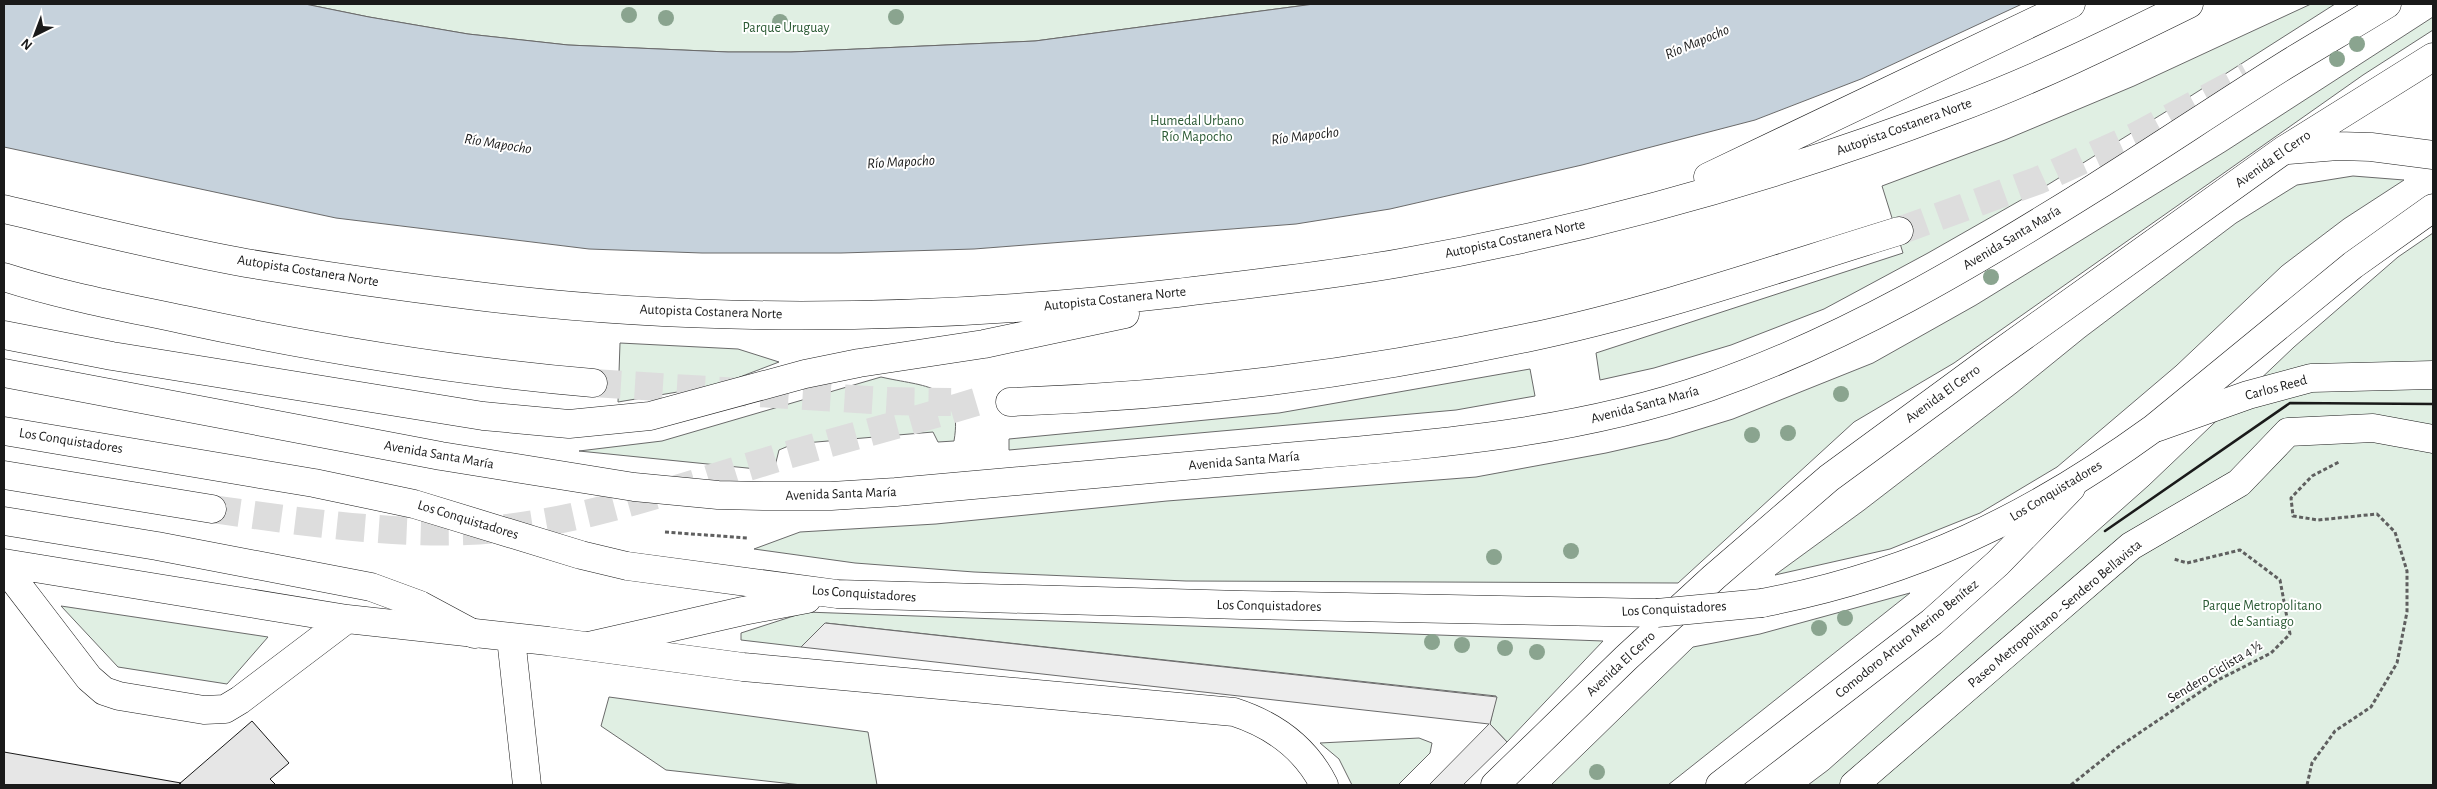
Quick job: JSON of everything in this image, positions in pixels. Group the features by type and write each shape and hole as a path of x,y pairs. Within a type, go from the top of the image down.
{"main road":[{"path":"1634,212 2071,4"},
{"name":"Autopista Costanera Norte","path":"4,209 244,262 471,296 666,312 769,316 902,315 1016,309 1233,286 1396,264 1479,248 1634,212 1760,176 1955,110 2031,79 2189,4"},
{"name":"Avenida Santa María","path":"4,373 441,456 634,486 718,495 830,496 896,492 1407,446 1506,435 1583,422 1704,389 1753,372 1837,336 1938,283 2021,234 2285,65 2387,4"},
{"name":"Avenida El Cerro","path":"1495,785 1626,658 1707,584 1829,478 1990,360 2284,150 2433,57"},
{"path":"2284,150 2338,146 2371,147 2433,155"},
{"name":"Los Conquistadores","path":"4,431 314,483 414,504 581,555 627,566 837,594 993,600 1657,613 1762,603 1855,582 1947,549 1994,528 2082,476 2154,428 2353,265 2433,208"},
{"path":"1010,402 1091,399 1196,391 1378,366 1509,342 1666,302 1898,231"},
{"path":"4,277 108,304 304,344 496,374 593,383"},
{"path":"4,335 131,359 465,413 533,422 569,424 650,416 805,374 859,363 984,344 1048,331 1233,286"},
{"name":"Carlos Reed","path":"2154,428 2248,395 2311,378 2433,375"},
{"name":"Paseo Metropolitano - Sendero Bellavista","path":"1854,785 2131,546 2239,483 2288,432 2372,428 2433,438"},
{"path":"4,475 212,509"},
{"name":"Comodoro Arturo Merino Benítez","path":"1720,785 1932,622 1998,564 2082,476"},
{"path":"4,521 175,550 371,587 420,605 474,634"},
{"path":"4,565 89,678 104,691 119,696 204,710 225,709 240,700 347,619"},
{"path":"4,565 347,619 588,646 743,667 1234,712 1276,729 1293,742 1308,759 1324,785"},
{"path":"588,646 743,610 837,594"},
{"path":"511,638 526,785"}],"path":[{"path":"2308,785 2312,763 2323,747 2335,731 2370,707 2397,663 2407,612 2407,571 2395,532 2377,514 2318,520 2293,516 2291,498 2312,476 2336,465 2372,428"},
{"path":"664,532 748,538"},
{"name":"Sendero Ciclista 4 ½","path":"2071,785 2117,748 2157,720 2218,680 2271,653 2290,634 2280,580 2240,550 2187,563 2131,546"}],"green space":[{"name":"Parque Uruguay","path":"305,4 1314,4 1035,41 791,52 728,52 568,45 468,34"},
{"path":"2311,4 2335,4 2049,184 1928,253 1824,309 1731,345 1654,368 1600,380 1596,353 1903,253 1882,186 2005,140 2134,86"},
{"path":"2433,17 2433,30 2363,75 1954,363 1854,422 1678,583 1186,581 974,572 855,563 754,549 800,532 936,524 1167,501 1476,477 1606,453 1668,439 1733,419 1873,363 1976,305 2226,151"},
{"path":"2353,176 2404,180 2344,219 2282,266 2176,366 2057,467 1980,513 1890,549 1775,575 1864,510 2016,393 2085,337 2236,223 2297,185"},
{"name":"Parque Metropolitano de Santiago","path":"2433,233 2433,785 1808,785 1828,770 2148,486 2294,347 2398,257"},
{"path":"620,343 738,349 779,362 719,385 618,402"},
{"path":"1530,369 1535,396 1456,410 1009,450 1009,439 1279,413"},
{"path":"881,377 926,386 947,398 953,408 955,422 954,441 938,442 933,432 793,444 779,450 775,466 757,469 579,451 662,441"},
{"path":"1910,593 1668,785 1551,785 1693,647 1760,634"},
{"path":"61,606 268,637 227,684 118,667"},
{"path":"806,612 1603,641 1507,742 1490,724 1496,696 826,623 801,647 741,640 741,633"},
{"path":"609,697 868,732 877,785 802,785 666,770 601,726"},
{"path":"1419,738 1432,743 1430,753 1398,785 1352,785 1339,759 1320,743"}],"shaded area":[{"path":"825,623 1497,697 1490,724 1507,742 1463,785 1429,785 1489,724 801,647"}],"water":[{"name":"Humedal Urbano Río Mapocho","path":"4,4 305,4 468,34 568,45 728,52 791,52 1035,41 1314,4 2022,4 1861,79 1755,120 1582,165 1390,209 1296,224 974,249 841,253 702,253 589,249 336,218 4,147"}],"building":[{"path":"252,721 289,763 270,779 276,785 178,785"},
{"path":"4,752 181,783 178,785 4,785"}],"tunnel":[{"path":"1899,231 2039,180 2136,136 2248,76"},
{"path":"593,383 887,401 951,402"},
{"path":"212,509 307,522 403,531 467,531 542,523 652,496 976,402"}],"wall":[{"path":"2105,531 2290,403 2433,404"}],"water label":[{"name":"Río Mapocho","path":"1697,42"},
{"name":"Río Mapocho","path":"1305,136"},
{"name":"Río Mapocho","path":"498,144"},
{"name":"Río Mapocho","path":"901,162"}]}
